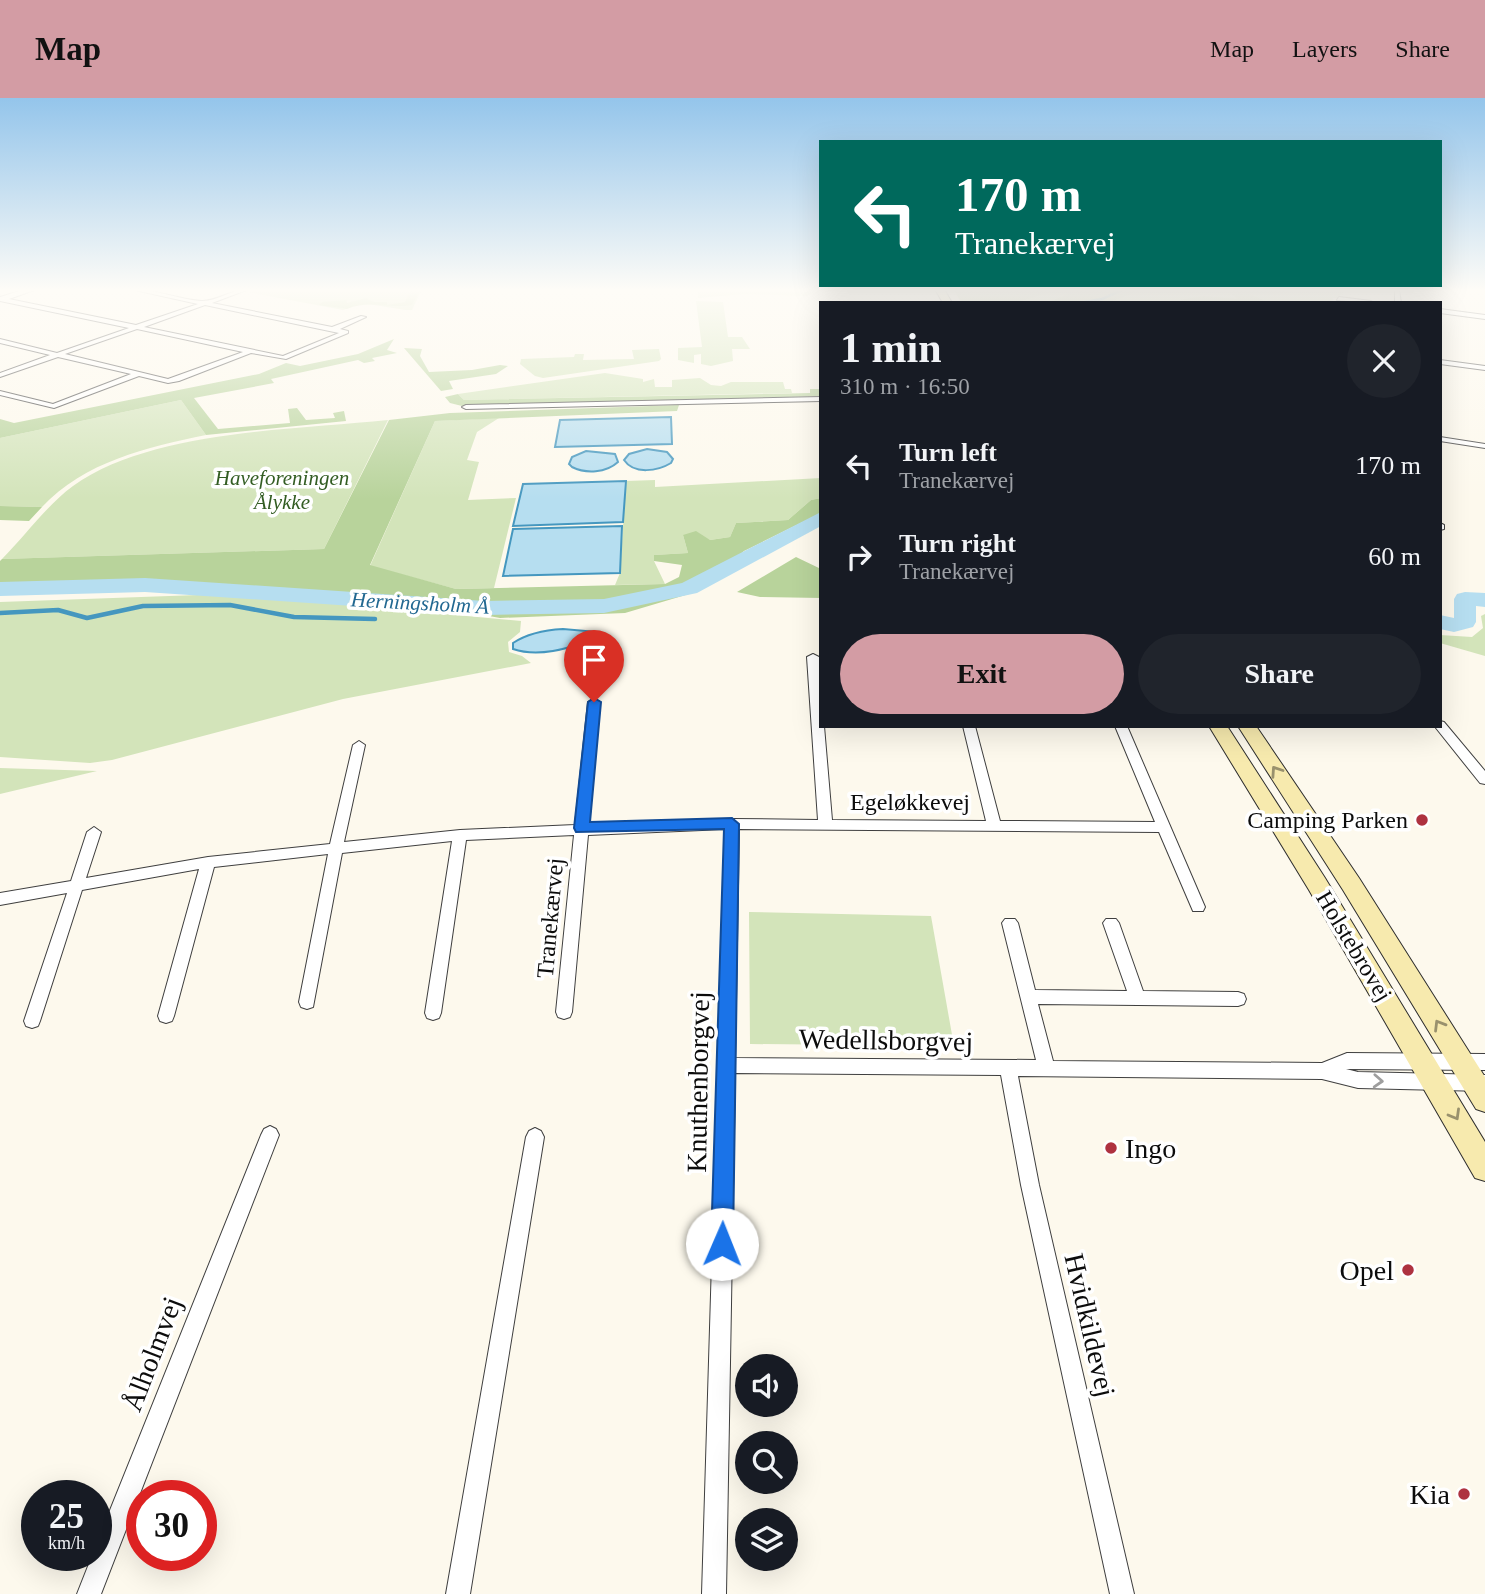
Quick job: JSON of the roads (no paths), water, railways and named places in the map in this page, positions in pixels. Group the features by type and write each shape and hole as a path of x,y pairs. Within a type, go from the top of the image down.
{"main road":[{"name":"Holstebrovej","path":"1219,728 1317,884 1485,1168"},
{"name":"Holstebrovej","path":"1248,728 1478,1078"}],"street":[{"path":"0,375 47,359"},
{"path":"74,359 173,381 229,359"},
{"path":"1442,362 1485,368"},
{"path":"0,393 54,405 139,374"},
{"path":"466,407 819,399"},
{"path":"1442,439 1485,446"},
{"name":"Egeløkkevej","path":"813,657 825,824"},
{"name":"Tranekærvej","path":"564,1012 594,702"},
{"path":"1442,727 1485,780"},
{"name":"Egeløkkevej","path":"970,728 994,826"},
{"path":"1122,728 1198,906"},
{"path":"307,1002 336,846 359,745"},
{"name":"Egeløkkevej","path":"732,824 1164,827"},
{"name":"Tranekærvej","path":"0,899 208,862 336,846 581,828 732,824"},
{"name":"Knuthenborgvej","path":"714,1594 732,824"},
{"path":"32,1021 94,832"},
{"path":"433,1013 460,835"},
{"path":"166,1016 208,862"},
{"path":"1010,923 1046,1068"},
{"path":"1111,923 1137,998"},
{"path":"1028,997 1238,999"},
{"name":"Wedellsborgvej","path":"726,1065 1322,1071 1358,1080 1430,1072 1478,1078"},
{"name":"Hvidkildevej","path":"1008,1068 1030,1185 1122,1594"},
{"name":"Wedellsborgvej","path":"1430,1072 1478,1078"},
{"name":"Ålholmvej","path":"89,1594 270,1135"},
{"path":"458,1594 535,1137"}],"water":[{"path":"671,417 672,444 555,447 560,420"},
{"path":"647,449 667,452 673,459 666,466 653,470 634,468 624,460 629,454"},
{"path":"586,451 615,454 618,462 596,471 578,469 569,464 572,457"},
{"path":"626,481 623,522 513,526 523,484"},
{"path":"622,526 620,573 503,576 513,529"},
{"path":"563,629 598,632 594,640 554,651 533,653 513,649 513,643 525,637 543,631"}],"waterway":[{"name":"Herningsholm Å","path":"0,589 145,585 485,608 604,606 689,588 819,519"},
{"name":"Herningsholm Å","path":"1442,622 1454,625 1465,622 1465,599 1485,600"},
{"path":"0,613 58,610 87,618 143,606 230,605 294,617 375,619"}],"place":[{"name":"Camping Parken","path":"1422,820"},
{"name":"Ingo","path":"1111,1148"},
{"name":"Opel","path":"1408,1270"},
{"name":"Kia","path":"1464,1494"}],"park label":[{"name":"Haveforeningen Ålykke","path":"282,490"}]}
